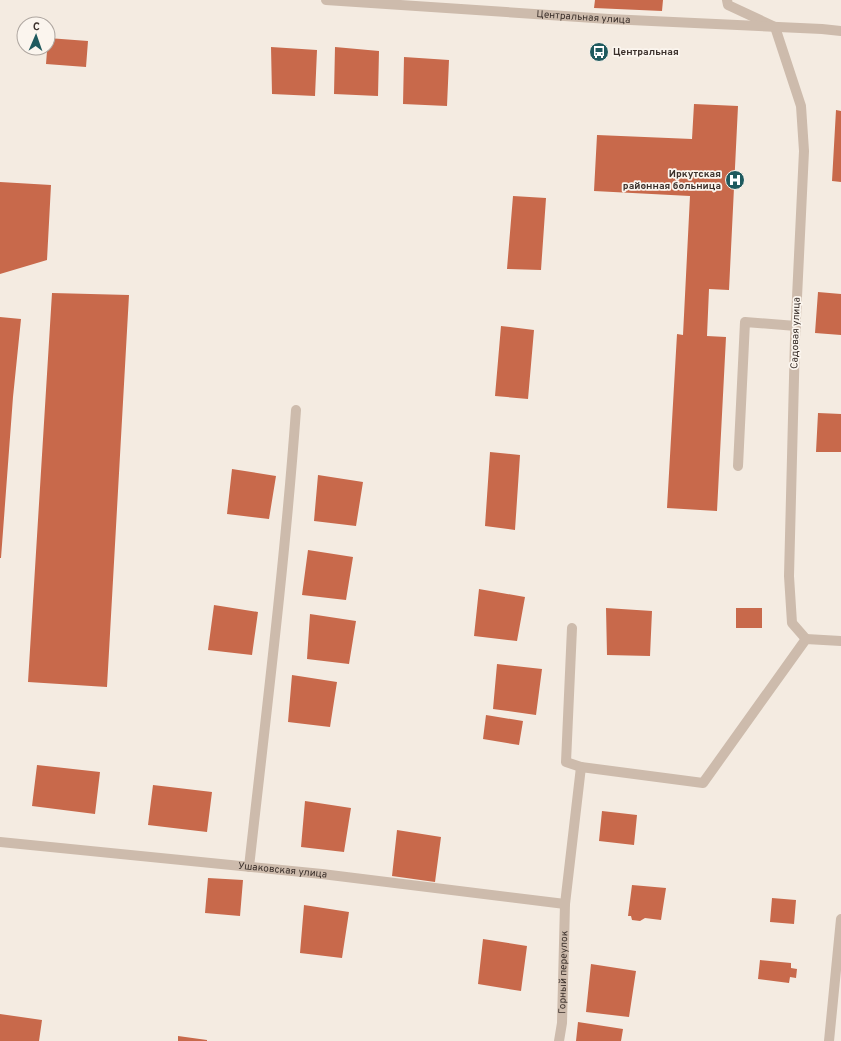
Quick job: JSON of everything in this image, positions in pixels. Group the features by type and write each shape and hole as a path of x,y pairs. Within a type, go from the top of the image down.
{"street":[{"name":"Центральная улица","path":"326,0 609,19 841,31"},
{"path":"727,0 728,5 775,27"},
{"name":"Садовая улица","path":"775,27 801,106 804,151 796,326 789,576 792,623 806,639"},
{"path":"738,466 745,322 796,326"},
{"path":"249,867 292,477 296,410"},
{"path":"572,628 566,762 581,767 703,783 806,639 841,641"},
{"name":"Горный переулок","path":"559,1041 562,1023 565,904 581,767"},
{"name":"Ушаковская улица","path":"0,842 424,886 565,904"},
{"path":"829,1041 841,919"}],"building":[{"path":"595,0 663,0 662,11 594,8"},
{"path":"56,39 88,41 86,67 46,64 47,56 56,56"},
{"path":"271,47 317,50 315,96 272,94"},
{"path":"335,47 379,51 378,96 334,94"},
{"path":"404,57 449,60 447,106 403,104"},
{"path":"694,104 738,106 729,290 709,289 707,336 726,337 717,511 667,508 677,334 683,335 690,196 594,191 597,135 692,139"},
{"path":"836,110 841,111 841,182 832,181"},
{"path":"0,182 51,185 47,260 0,274"},
{"path":"513,196 546,198 541,270 507,269"},
{"path":"818,292 841,294 841,335 815,333"},
{"path":"52,293 129,295 107,687 28,682"},
{"path":"0,317 21,319 13,397 1,558 0,558"},
{"path":"501,326 534,330 528,399 495,396"},
{"path":"818,413 841,414 841,452 816,452"},
{"path":"490,452 520,455 515,530 485,526"},
{"path":"232,469 276,476 269,519 227,514"},
{"path":"318,475 363,482 356,526 314,521"},
{"path":"308,550 353,557 346,600 302,595"},
{"path":"479,589 525,597 517,641 474,636"},
{"path":"214,605 258,612 252,655 208,650"},
{"path":"606,608 652,611 650,656 607,655"},
{"path":"736,608 762,608 762,628 736,628"},
{"path":"310,614 356,621 349,664 307,659"},
{"path":"497,664 542,669 536,715 493,709"},
{"path":"292,675 337,682 330,727 288,722"},
{"path":"486,715 523,721 519,745 483,739"},
{"path":"37,765 100,772 95,814 32,806"},
{"path":"153,785 212,792 207,832 148,825"},
{"path":"305,801 351,808 344,852 301,847"},
{"path":"602,811 637,815 634,845 599,841"},
{"path":"397,830 441,837 435,882 392,876"},
{"path":"208,878 243,880 240,916 205,913"},
{"path":"632,885 666,888 661,920 645,918 640,921 632,920 631,916 628,916"},
{"path":"772,898 796,900 794,924 770,922"},
{"path":"304,905 349,912 342,958 300,953"},
{"path":"483,939 527,946 521,991 478,984"},
{"path":"760,960 791,963 791,968 797,969 796,978 790,977 789,983 758,979"},
{"path":"591,964 636,971 629,1017 586,1012"},
{"path":"0,1014 42,1020 39,1041 0,1041"},
{"path":"578,1022 623,1029 621,1041 576,1041"},
{"path":"178,1036 207,1040 207,1041 178,1041"}],"place":[{"name":"Центральная","path":"599,52"},
{"name":"Иркутская районная больница","path":"735,180"}]}
